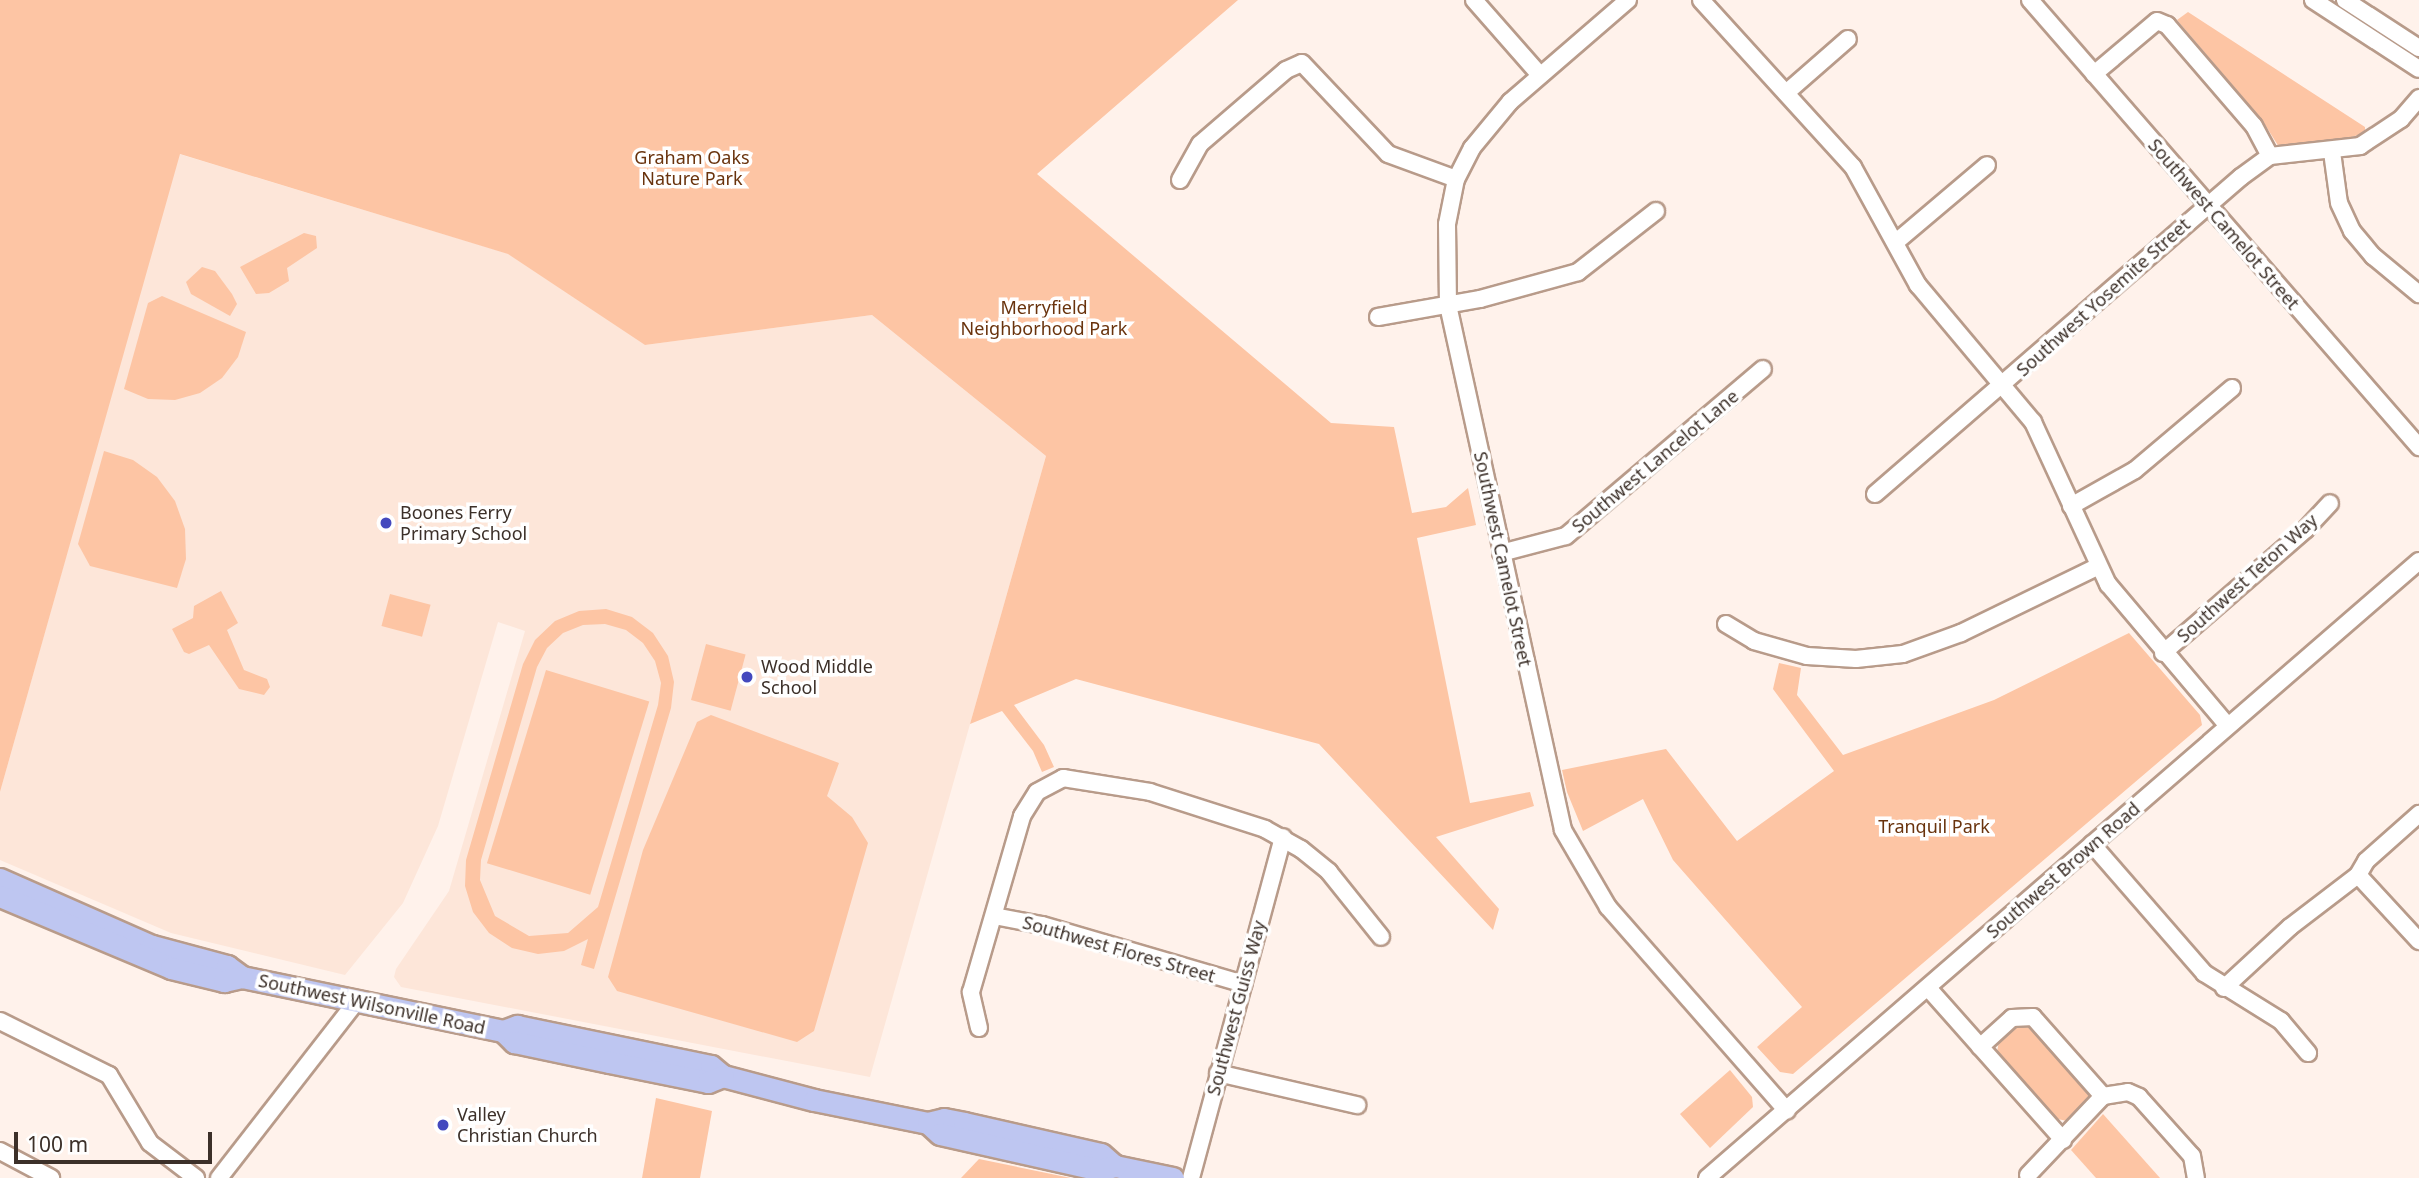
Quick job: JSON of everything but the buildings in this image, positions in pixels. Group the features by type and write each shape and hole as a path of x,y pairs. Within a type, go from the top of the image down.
{"main road":[{"name":"Southwest Wilsonville Road","path":"0,879 152,946 227,966 242,977"},
{"name":"Southwest Wilsonville Road","path":"0,896 157,963 224,981 242,977 503,1031 514,1042 708,1082 723,1076 928,1123 940,1134 1036,1156 1100,1170 1115,1166 1173,1178"}],"street":[{"path":"1474,0 1541,75"},
{"name":"Southwest Camelot Street","path":"1628,0 1494,118 1457,179 1444,256 1448,305 1563,831 1608,907 1787,1111"},
{"path":"1700,0 1853,167 1918,285 2033,422 2097,567 2124,608 2227,726"},
{"name":"Southwest Camelot Street","path":"2029,0 2419,447"},
{"path":"2345,0 2419,48"},
{"path":"2319,2 2419,69"},
{"path":"2094,74 2157,21 2167,25 2254,126 2270,156 2332,152 2360,146 2382,135 2419,98"},
{"path":"1786,93 1849,38"},
{"path":"1180,180 1200,144 1286,70 1302,63 1388,154 1457,179"},
{"path":"2332,152 2339,203 2352,231 2373,256 2419,294"},
{"name":"Southwest Yosemite Street","path":"1875,494 2002,387 2206,205 2270,156"},
{"path":"1896,242 1987,165"},
{"path":"1378,317 1448,305 1578,272 1656,211"},
{"name":"Southwest Lancelot Lane","path":"1501,554 1566,536 1763,369"},
{"path":"2071,506 2135,470 2232,388"},
{"name":"Southwest Teton Way","path":"2163,653 2306,529 2330,503"},
{"name":"Southwest Brown Road","path":"1707,1178 1929,989 2419,561"},
{"path":"1726,624 1754,640 1807,656 1856,659 1903,654 1961,633 2097,567"},
{"path":"979,1028 971,992 1021,816 1037,792 1053,781 1077,777 1150,792 1210,808 1283,837 1329,872 1381,937"},
{"path":"2224,988 2290,927 2358,875 2366,861 2419,814"},
{"name":"Southwest Guiss Way","path":"1191,1178 1283,837"},
{"path":"2092,844 2204,973 2224,988 2281,1021 2308,1053"},
{"path":"2358,875 2419,941"},
{"name":"Southwest Flores Street","path":"994,916 1042,925 1244,984"},
{"path":"1929,989 2063,1140"},
{"path":"219,1178 357,1001"},
{"path":"1980,1046 2012,1018 2034,1017 2103,1096"},
{"path":"0,1021 108,1075 150,1143 196,1178"},
{"path":"1218,1073 1357,1105"},
{"path":"2028,1175 2103,1096 2128,1091 2139,1097 2192,1156 2196,1178"},
{"path":"0,1151 51,1178"}],"shaded area":[{"path":"179,154 509,254 645,345 872,315 1046,456 870,1077 401,987 394,977 396,969 449,891 525,631 498,622 438,826 403,903 345,975 171,933 0,860 0,792"}],"green space":[{"name":"Graham Oaks Nature Park","path":"0,0 1238,0 1037,174 1331,423 1394,427 1412,513 1446,507 1468,488 1476,525 1417,538 1470,803 1530,792 1534,806 1436,837 1499,909 1493,930 1319,744 1076,679 1014,705 1044,745 1054,767 1042,772 1033,751 1002,711 970,724 1046,456 872,315 645,345 508,254 180,154 0,792"},
{"path":"2188,12 2365,127 2365,133 2331,143 2279,147 2262,120 2177,20"},
{"path":"304,233 316,236 317,248 287,268 289,281 269,293 256,294 240,267"},
{"path":"202,267 215,271 232,294 237,304 230,316 191,294 186,282"},
{"path":"162,296 246,332 238,357 222,378 200,393 175,400 148,399 124,389 148,303"},
{"path":"104,451 133,460 157,477 175,501 185,529 186,559 177,588 90,566 78,544"},
{"path":"221,591 238,623 227,630 244,670 267,679 270,687 264,695 239,689 209,645 189,654 184,652 172,629 193,618 194,606"},
{"path":"390,594 431,605 422,637 381,626"},
{"path":"606,609 632,617 653,633 668,656 674,682 671,708 594,969 581,965 588,939 564,951 538,954 512,948 489,933 473,912 465,886 466,860 523,664 535,640 555,621 579,611","holes":["605,624 626,630 643,643 655,661 661,683 658,705 598,907 568,933 529,936 495,916 480,880 481,860 537,667 547,648 563,633 583,625"]},
{"name":"Tranquil Park","path":"2129,633 2200,715 2202,725 1793,1074 1780,1072 1757,1047 1802,1007 1673,860 1643,799 1583,831 1567,792 1562,770 1666,749 1737,841 1834,771 1773,689 1779,663 1801,668 1797,695 1843,755 1994,700"},
{"path":"706,644 746,655 731,711 691,700"},
{"path":"546,670 649,702 590,895 487,863"},
{"path":"711,715 839,763 827,796 852,817 868,843 814,1031 797,1042 617,991 608,977 643,850 697,722"},
{"path":"2027,1024 2088,1095 2089,1102 2067,1121 2053,1118 1997,1052 1999,1041 2016,1025"},
{"path":"1730,1070 1752,1097 1753,1107 1710,1148 1680,1114"},
{"path":"656,1098 712,1111 700,1178 642,1178"},
{"path":"2103,1114 2160,1178 2096,1178 2071,1150"},
{"path":"979,1159 1071,1178 961,1178"}],"place":[{"name":"Boones Ferry Primary School","path":"386,523"},
{"name":"Wood Middle School","path":"747,677"},
{"name":"Valley Christian Church","path":"443,1125"}],"park label":[{"name":"Merryfield Neighborhood Park","path":"1044,318"}]}
